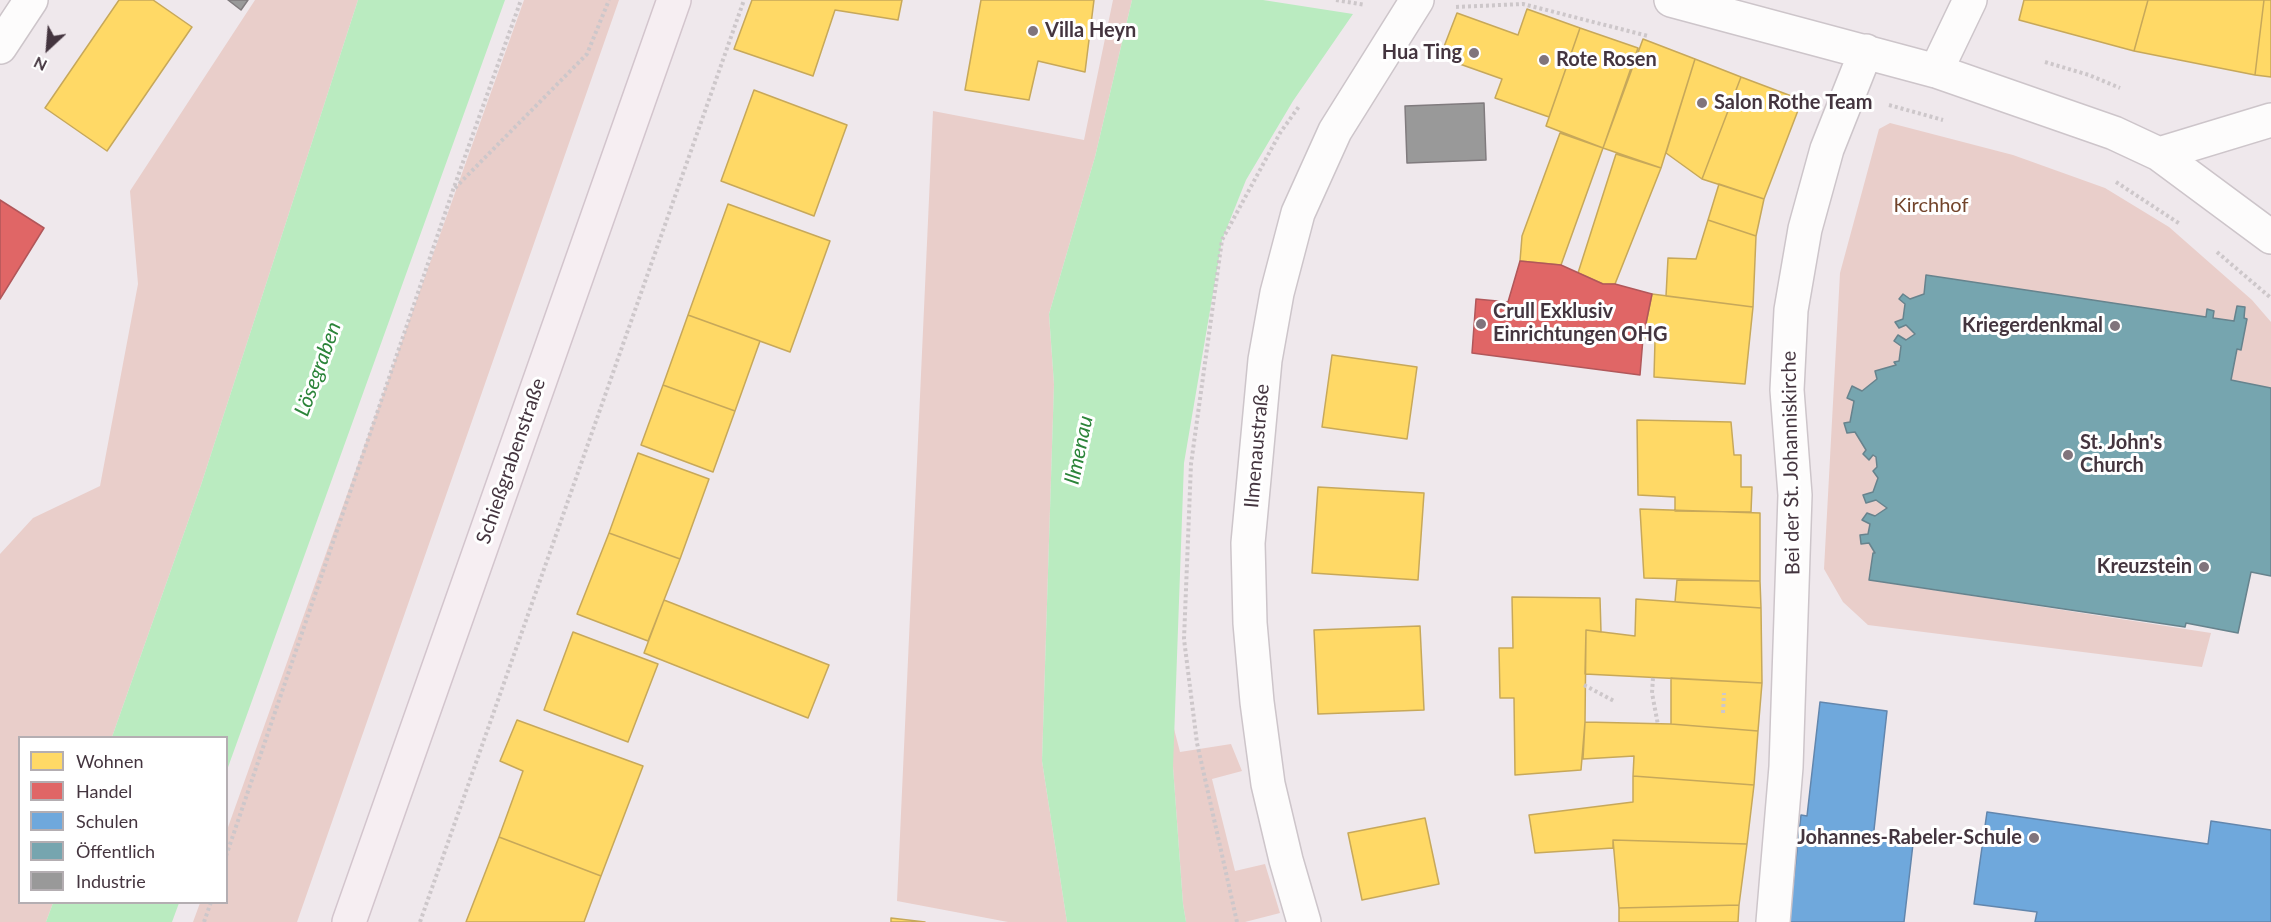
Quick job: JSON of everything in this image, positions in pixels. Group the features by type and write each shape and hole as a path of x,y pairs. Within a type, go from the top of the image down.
{"main road":[{"name":"Schießgrabenstraße","path":"349,922 675,0"}],"street":[{"path":"0,47 31,0"},
{"path":"1671,0 1936,71 2114,133 2159,154 2271,237"},
{"path":"1936,71 1970,0"},
{"name":"Ilmenaustraße","path":"1304,922 1268,784 1257,702 1250,623 1248,543 1264,360 1277,293 1298,213 1335,131 1413,5"},
{"name":"Bei der St. Johanniskirche","path":"1773,922 1786,767 1795,495 1787,390 1791,310 1805,229 1827,149 1866,51"},
{"path":"2159,154 2269,120"}],"path":[{"path":"228,850 453,190 521,0"},
{"path":"453,190 587,54 609,0"},
{"path":"420,922 744,0"},
{"path":"1336,0 1369,6 1523,4 1657,39"},
{"path":"1849,93 1949,122"},
{"path":"2111,179 2181,225"},
{"path":"2209,245 2271,298"},
{"path":"1653,678 1652,693 1658,725"},
{"path":"1584,685 1614,701"},
{"path":"1723,712 1724,693"},
{"path":"204,922 211,904"}],"green space":[{"path":"255,0 358,0 201,485 112,736 18,736 18,904 53,904 46,922 0,922 0,554 33,518 100,486 138,284 130,191"},
{"path":"524,0 619,0 297,922 193,922 200,904 228,904 228,827"},
{"path":"1113,0 1132,0 1095,157 1049,314 1054,384 1042,761 1067,922 1008,922 897,901 933,111 1084,140"},
{"name":"Kirchhof","path":"1890,123 2013,155 2105,188 2169,227 2252,300 2271,322 2271,388 2231,380 2245,307 2237,306 2234,321 2213,318 2214,311 2208,309 2206,317 1926,275 1924,294 1910,299 1903,294 1899,299 1905,304 1903,319 1895,322 1898,328 1906,325 1915,334 1906,340 1894,341 1901,346 1899,361 1894,362 1896,365 1875,371 1877,379 1862,391 1848,398 1854,401 1850,422 1844,423 1847,433 1855,432 1869,459 1873,455 1876,457 1877,467 1873,471 1878,478 1876,500 1887,508 1875,516 1867,513 1862,519 1870,524 1868,534 1860,535 1861,544 1869,543 1875,553 1869,580 2211,633 2202,667 1868,625 1843,602 1824,569 1840,273 1879,129"},
{"path":"1173,725 1180,752 1231,744 1242,771 1212,779 1235,871 1265,864 1280,913 1245,922 1186,922 1173,767"}],"water":[{"name":"Lösegraben","path":"358,0 505,0 228,767 228,736 112,736 201,485"},
{"name":"Ilmenau","path":"1132,0 1263,0 1353,14 1293,101 1246,180 1222,240 1184,463 1173,767 1186,922 1067,922 1042,761 1054,384 1049,314 1095,157"},
{"path":"52,904 179,904 172,922 46,922"}],"building: Wohnen":[{"path":"119,0 153,0 192,27 107,151 45,108"},
{"path":"752,0 902,0 898,20 835,10 813,76 734,49"},
{"name":"Villa Heyn","path":"981,0 1094,0 1085,72 1038,61 1029,100 965,90"},
{"path":"2024,0 2148,0 2134,51 2019,20"},
{"path":"2148,0 2264,0 2255,75 2134,51"},
{"path":"2264,0 2271,0 2271,77 2255,75"},
{"path":"1527,9 1580,28 1549,117 1495,98 1502,79 1440,57 1457,13 1518,35"},
{"path":"1580,28 1638,48 1603,148 1546,126"},
{"path":"1643,39 1695,59 1661,168 1603,148"},
{"path":"1695,59 1741,77 1702,179 1666,153"},
{"path":"1741,77 1802,100 1764,199 1702,179"},
{"path":"754,90 847,125 814,216 721,181"},
{"path":"1560,133 1603,148 1561,265 1520,261 1522,236"},
{"path":"1616,154 1661,168 1615,284 1603,284 1578,273"},
{"path":"1719,184 1764,199 1756,236 1708,220"},
{"path":"728,204 830,241 790,352 688,315"},
{"path":"1708,220 1756,236 1753,307 1666,296 1668,258 1696,259"},
{"path":"1652,294 1753,307 1745,384 1654,377 1655,340 1643,338"},
{"path":"688,315 760,341 735,411 663,385"},
{"path":"1332,355 1417,367 1407,439 1322,427"},
{"path":"663,385 735,411 713,472 641,445"},
{"path":"1637,420 1731,422 1734,455 1741,455 1741,487 1752,487 1751,512 1675,511 1675,497 1638,495"},
{"path":"638,453 709,479 680,559 609,533"},
{"path":"1318,487 1424,493 1418,580 1312,573"},
{"path":"1640,509 1760,513 1760,581 1644,578"},
{"path":"609,533 680,559 648,641 577,614"},
{"path":"1677,580 1760,581 1761,608 1675,602"},
{"path":"1512,597 1600,598 1601,632 1586,630 1585,722 1581,770 1515,775 1514,698 1500,698 1499,648 1513,648"},
{"path":"1636,599 1761,608 1762,683 1585,674 1586,630 1635,636"},
{"path":"664,600 829,665 808,718 644,653"},
{"path":"1420,626 1424,710 1318,714 1314,630"},
{"path":"573,632 658,664 628,742 544,710"},
{"path":"1671,678 1762,683 1758,731 1671,724"},
{"path":"517,720 643,766 601,876 499,837 523,771 500,761"},
{"path":"1585,722 1671,724 1758,731 1754,785 1633,776 1634,756 1583,759"},
{"path":"1633,776 1754,785 1747,844 1613,840 1613,848 1535,853 1529,815 1633,802"},
{"path":"1425,818 1439,884 1362,900 1348,833"},
{"path":"499,837 601,876 584,922 466,922"},
{"path":"1613,840 1747,844 1739,905 1619,908"},
{"path":"1739,905 1738,922 1619,922 1619,908"},
{"path":"891,918 925,922 891,922"}],"building: Handel":[{"path":"0,200 44,228 0,299"},
{"path":"1520,261 1561,265 1603,284 1615,284 1652,294 1643,338 1640,375 1472,353 1476,299 1508,302"}],"building: Schulen":[{"path":"1820,702 1887,711 1873,839 1913,844 1904,922 1789,922 1801,815 1807,816"},
{"path":"1987,812 2208,844 2211,821 2271,830 2271,922 2035,922 2037,912 1974,904"}],"building: Öffentlich":[{"name":"St. John's Church","path":"1926,275 2206,317 2207,309 2214,311 2213,318 2234,321 2237,306 2245,307 2244,318 2247,319 2241,350 2237,349 2231,380 2271,388 2271,576 2251,572 2238,633 2186,623 2185,627 1869,580 1873,553 1875,553 1869,543 1861,544 1860,535 1868,534 1870,524 1862,520 1867,513 1875,516 1887,508 1876,500 1866,503 1863,495 1873,492 1878,478 1873,471 1877,467 1876,457 1873,455 1869,460 1863,454 1866,450 1855,432 1847,433 1844,423 1850,422 1854,401 1847,398 1852,386 1862,391 1877,379 1875,371 1896,365 1894,362 1899,361 1901,346 1894,341 1898,335 1906,340 1915,334 1906,325 1899,328 1895,322 1903,319 1905,304 1899,299 1903,294 1910,299 1924,294"}],"building: Industrie":[{"path":"228,0 248,0 241,10"},
{"path":"1484,103 1486,160 1407,163 1405,106"}],"place":[{"name":"Villa Heyn","path":"1033,31"},
{"name":"Hua Ting","path":"1474,53"},
{"name":"Rote Rosen","path":"1544,60"},
{"name":"Salon Rothe Team","path":"1702,103"},
{"name":"Crull Exklusiv Einrichtungen OHG","path":"1481,324"},
{"name":"Kriegerdenkmal","path":"2115,326"},
{"name":"St. John's Church","path":"2068,455"},
{"name":"Kreuzstein","path":"2204,567"},
{"name":"Johannes-Rabeler-Schule","path":"2034,838"}]}
